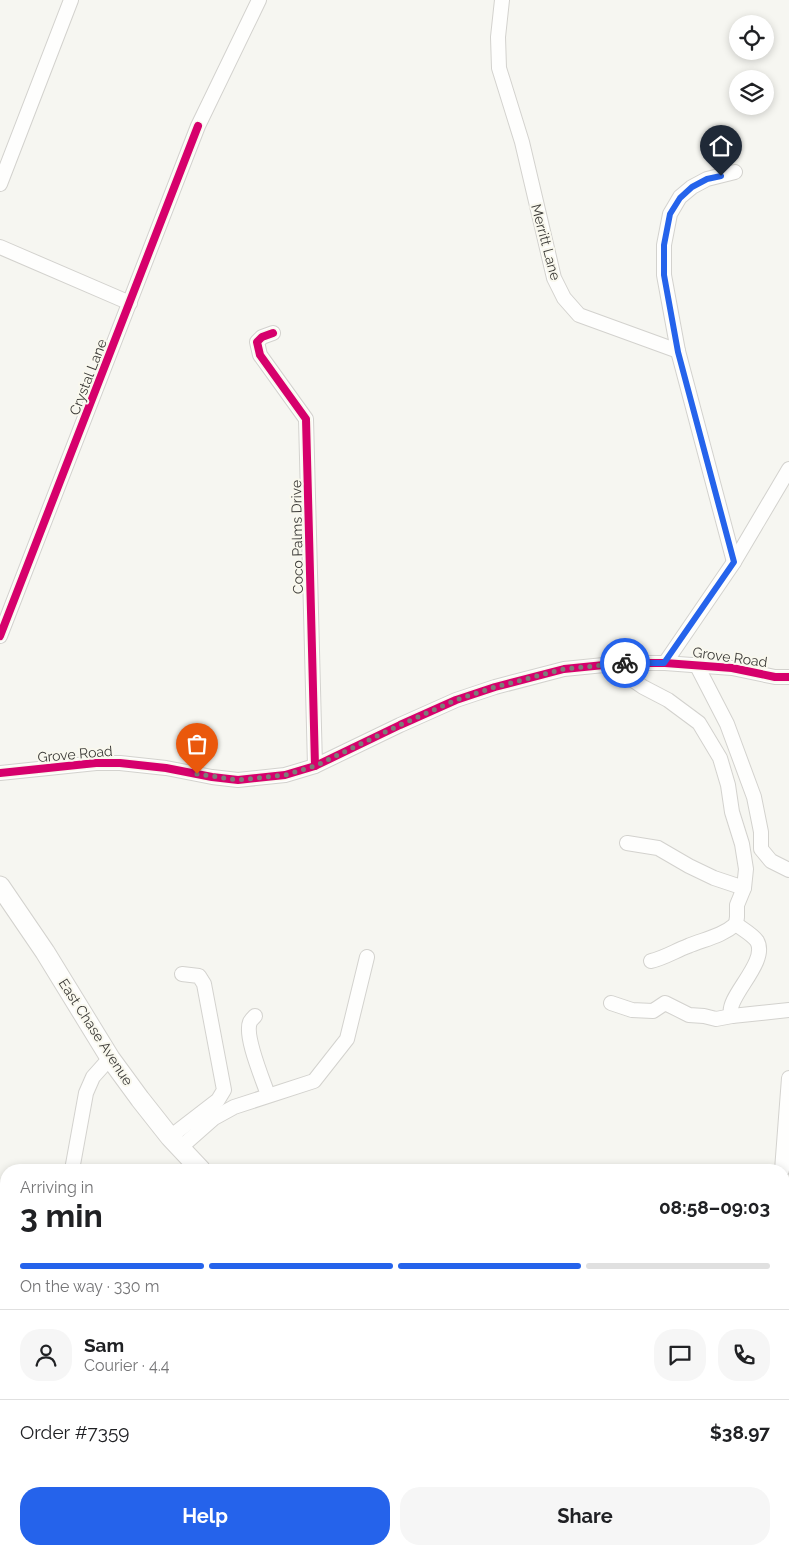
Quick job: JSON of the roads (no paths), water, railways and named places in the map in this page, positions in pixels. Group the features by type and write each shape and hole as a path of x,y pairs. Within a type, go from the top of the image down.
{"main road":[{"name":"East Chase Avenue","path":"0,886 46,952 110,1058 140,1099 195,1164"}],"street":[{"path":"0,184 71,0"},
{"name":"Crystal Lane","path":"0,636 198,126 259,0"},
{"name":"Merritt Lane","path":"502,0 498,37 500,68 522,142 554,278 564,298 579,315 678,352"},
{"path":"734,562 678,352 664,275 664,245 670,214 680,198 692,187 707,179 735,172"},
{"path":"0,247 130,303"},
{"name":"Coco Palms Drive","path":"273,333 262,337 257,342 260,355 306,419 315,766"},
{"path":"664,663 734,562 789,469"},
{"name":"Grove Road","path":"0,773 96,763 120,763 166,768 238,780 285,775 315,766 456,700 495,687 564,669 624,663 696,664 789,677"},
{"path":"696,664 727,724 754,797 761,832 762,849 771,860 789,870"},
{"path":"611,665 643,687 668,700 698,722 720,758 728,785 732,812 742,844 746,869 744,888 737,905 736,924 708,940 698,942 677,950 669,956 651,961"},
{"path":"627,843 658,848 714,878 744,888"},
{"path":"732,1016 731,1005 751,972 759,953 756,939 736,924"},
{"path":"175,1142 234,1107 314,1081 346,1039 367,957"},
{"path":"175,1142 218,1100 224,1090 204,984 199,976 182,974"},
{"path":"612,1003 632,1010 653,1011 665,1003 689,1015 716,1019 789,1010"},
{"path":"256,1016 250,1021 249,1031 253,1050 268,1095"},
{"path":"73,1164 86,1093 93,1077 110,1058"},
{"path":"782,1164 789,1078"}]}
